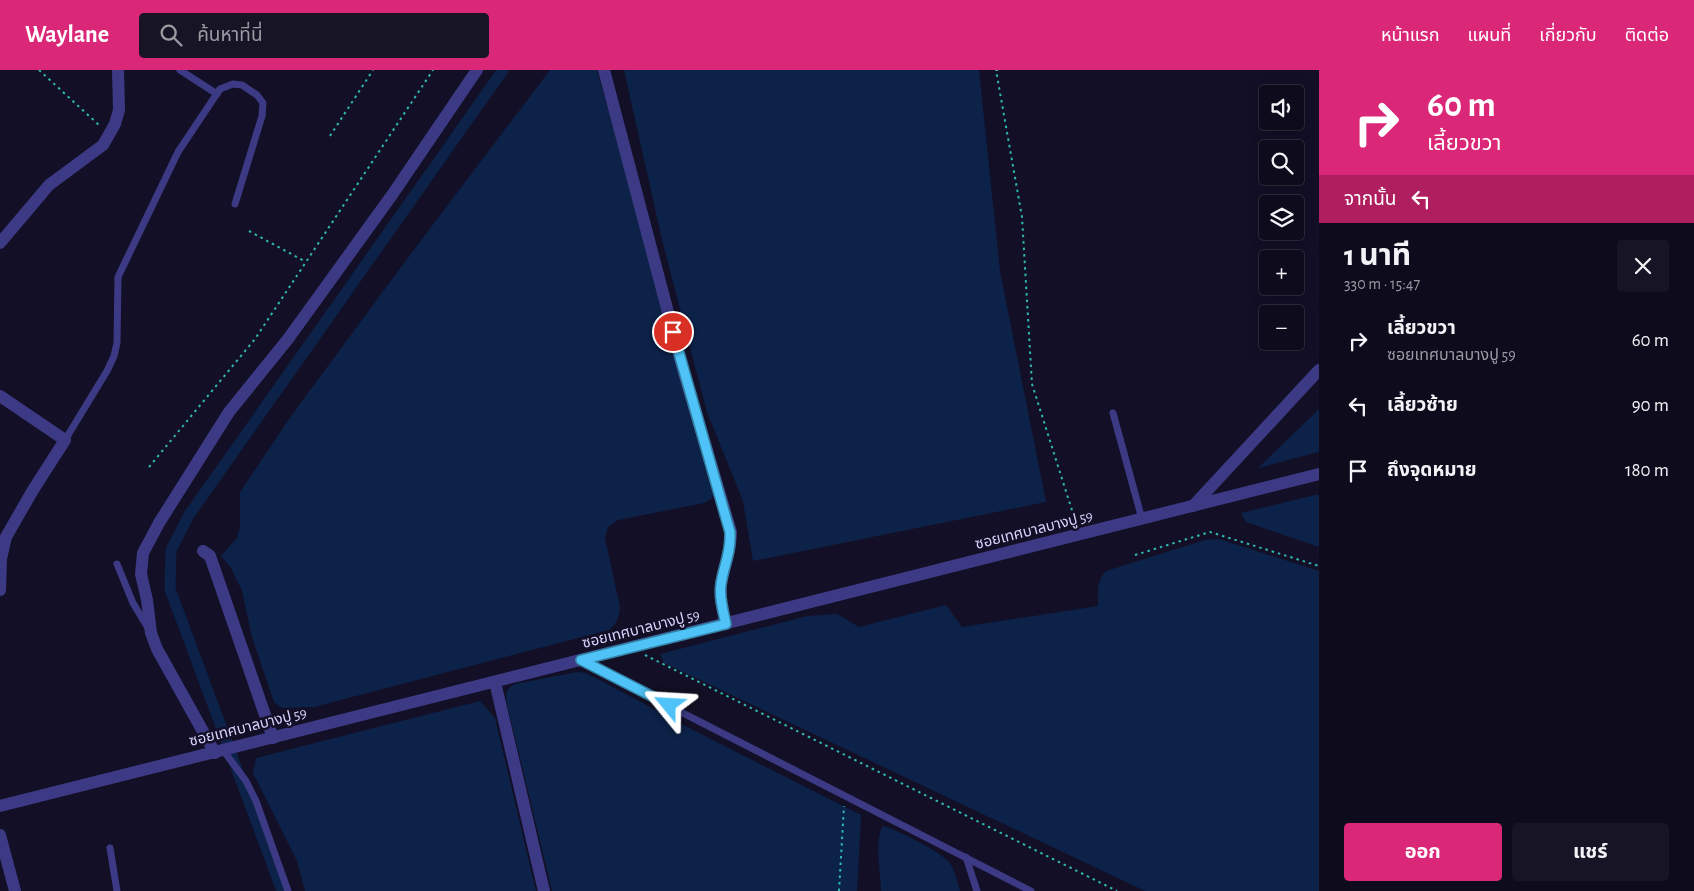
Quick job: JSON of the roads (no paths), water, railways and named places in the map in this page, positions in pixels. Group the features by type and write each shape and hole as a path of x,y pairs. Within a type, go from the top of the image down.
{"street":[{"path":"0,242 49,185 103,145 115,124 119,110 118,70"},
{"path":"219,752 157,649 151,633 147,600 141,574 143,553 159,523 229,412 288,339 386,203 477,70"},
{"path":"604,70 683,369 730,532 729,558 720,585 726,624"},
{"path":"1193,506 1319,370"},
{"path":"0,396 65,440 6,537 1,559 0,590"},
{"name":"ซอยเทศบาลบางปู 59","path":"0,806 1319,474"},
{"path":"203,551 210,556 273,738"},
{"path":"495,682 544,891"},
{"path":"0,835 15,891"}],"lane":[{"path":"180,70 216,94"},
{"path":"65,440 107,371 114,356 118,277 178,152 220,89 233,84 242,84 257,95 263,103 262,116 235,204"},
{"path":"1114,413 1142,519"},
{"path":"117,564 133,603 151,633"},
{"path":"581,660 1031,891"},
{"path":"219,752 246,781 256,802 288,891"},
{"path":"110,848 117,891"},
{"path":"966,857 976,891"}],"water":[{"path":"550,70 597,70 715,491 714,495 704,503 618,520 608,527 605,538 620,607 617,620 609,630 314,707 282,708 274,702 252,637 242,591 231,568 221,556 237,538 240,527 240,492 291,416"},
{"path":"624,70 979,70 1000,271 1046,502 753,561 743,501 707,412 662,240"},
{"path":"1319,409 1319,452 1258,468"},
{"path":"1319,494 1319,547 1246,522 1241,513"},
{"path":"1219,539 1319,571 1319,891 1145,891 664,663 660,654 807,616 837,614 859,627 946,605 962,627 1098,606 1099,583 1106,571 1205,540"},
{"path":"577,672 596,678 695,731 861,815 857,891 552,891 506,694 509,688 515,684"},
{"path":"480,701 495,718 536,891 305,891 297,861 253,773 256,758"},
{"path":"883,826 907,836 945,858 953,868 960,891 881,891 878,848 880,831"}],"waterway":[{"path":"282,891 170,589 171,550 189,515 503,70"}]}
